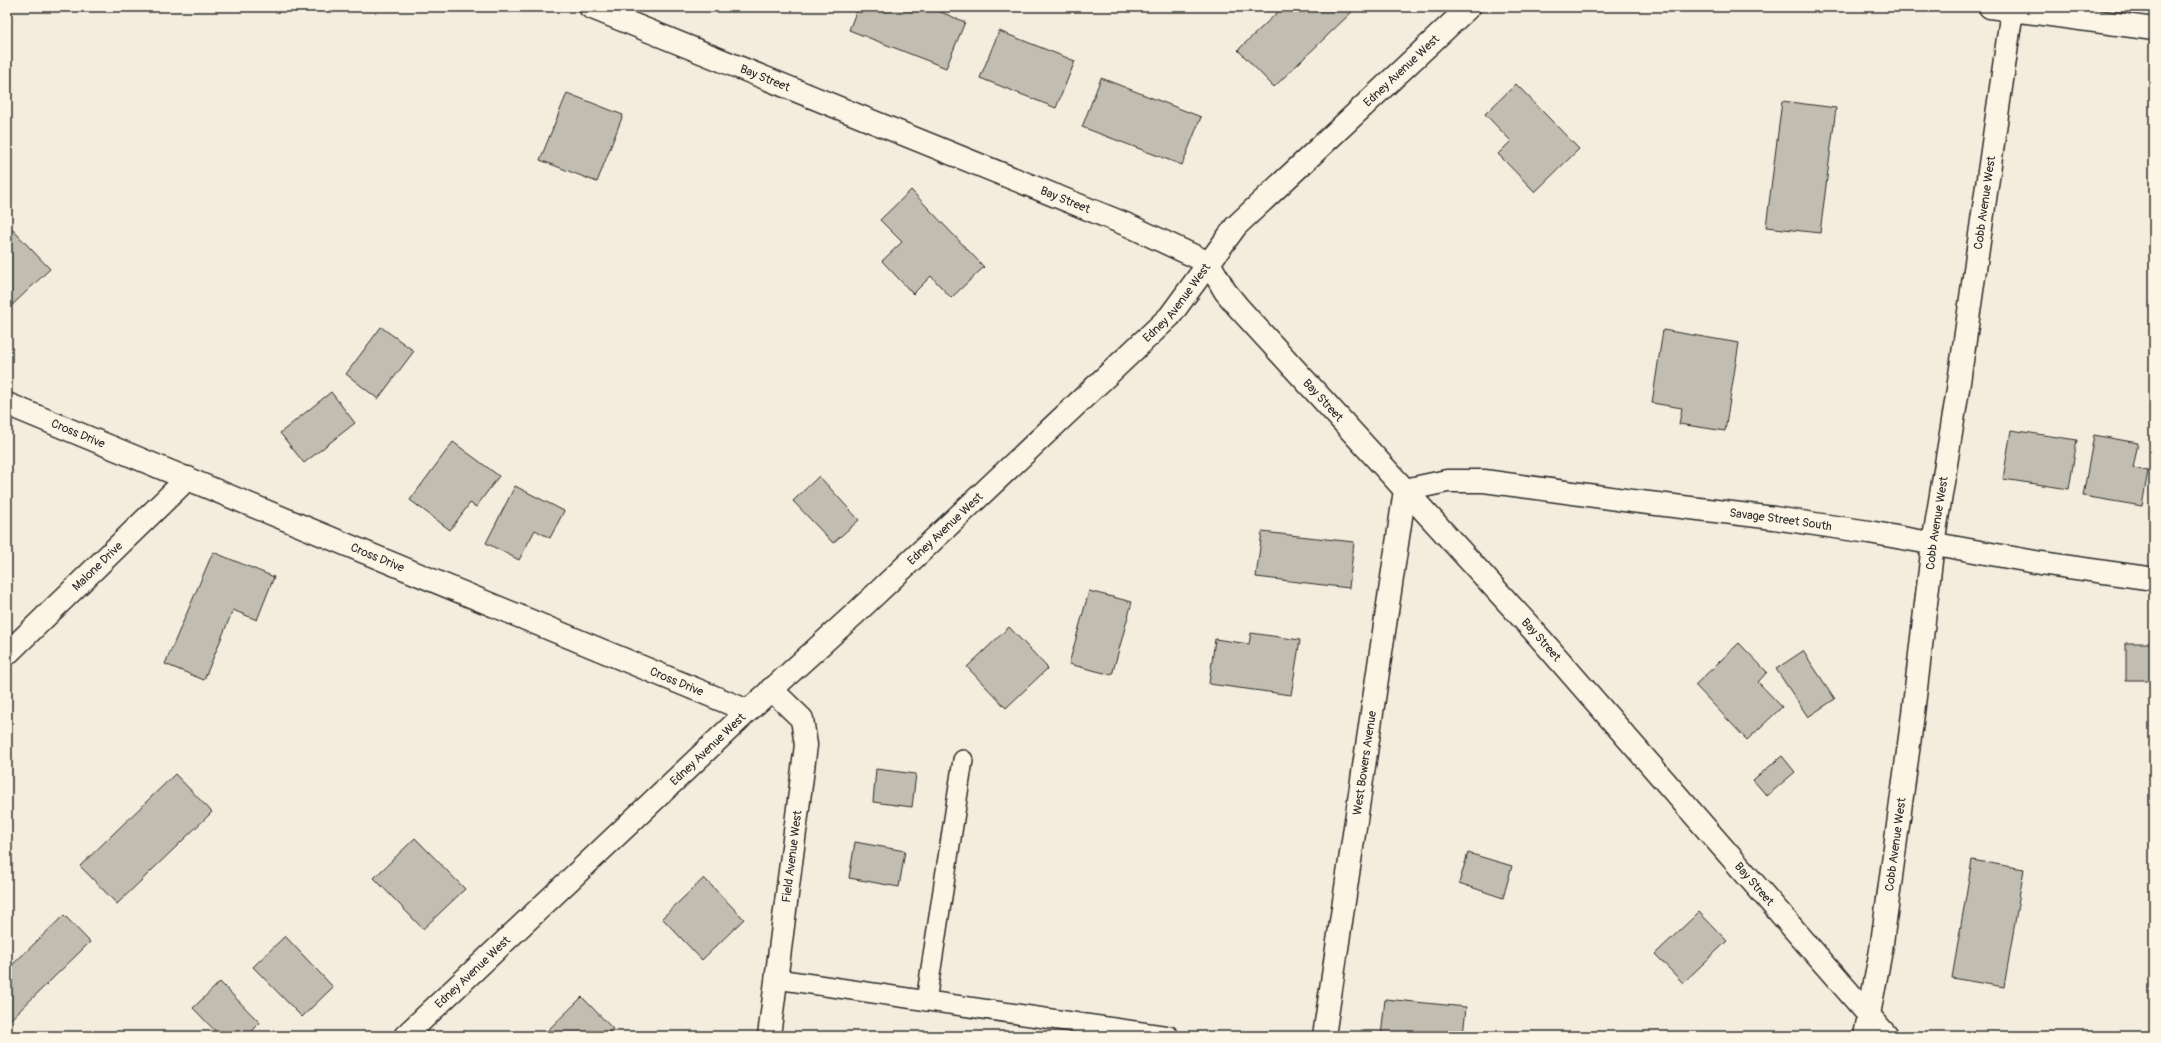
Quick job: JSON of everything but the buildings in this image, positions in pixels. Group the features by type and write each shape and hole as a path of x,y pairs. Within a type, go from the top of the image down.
{"street":[{"name":"Bay Street","path":"590,7 1130,226 1209,263 1238,308 1533,630 1887,1036"},
{"name":"Edney Avenue West","path":"405,1036 771,689 859,610 1170,316 1236,226 1469,7"},
{"path":"1990,7 2154,29"},
{"name":"Cobb Avenue West","path":"1866,1036 1881,950 1933,544 1958,388 2012,10"},
{"name":"Cross Drive","path":"7,404 748,711"},
{"name":"Malone Drive","path":"7,654 188,478"},
{"name":"Savage Street South","path":"1405,490 1446,481 1484,480 1632,502 1774,518 1869,532 2041,563 2154,579"},
{"name":"West Bowers Avenue","path":"1324,1036 1405,490"},
{"name":"Field Avenue West","path":"769,1036 806,745 802,719 771,689"}],"lane":[{"path":"926,1001 963,760"},
{"path":"777,979 1169,1036"}]}
